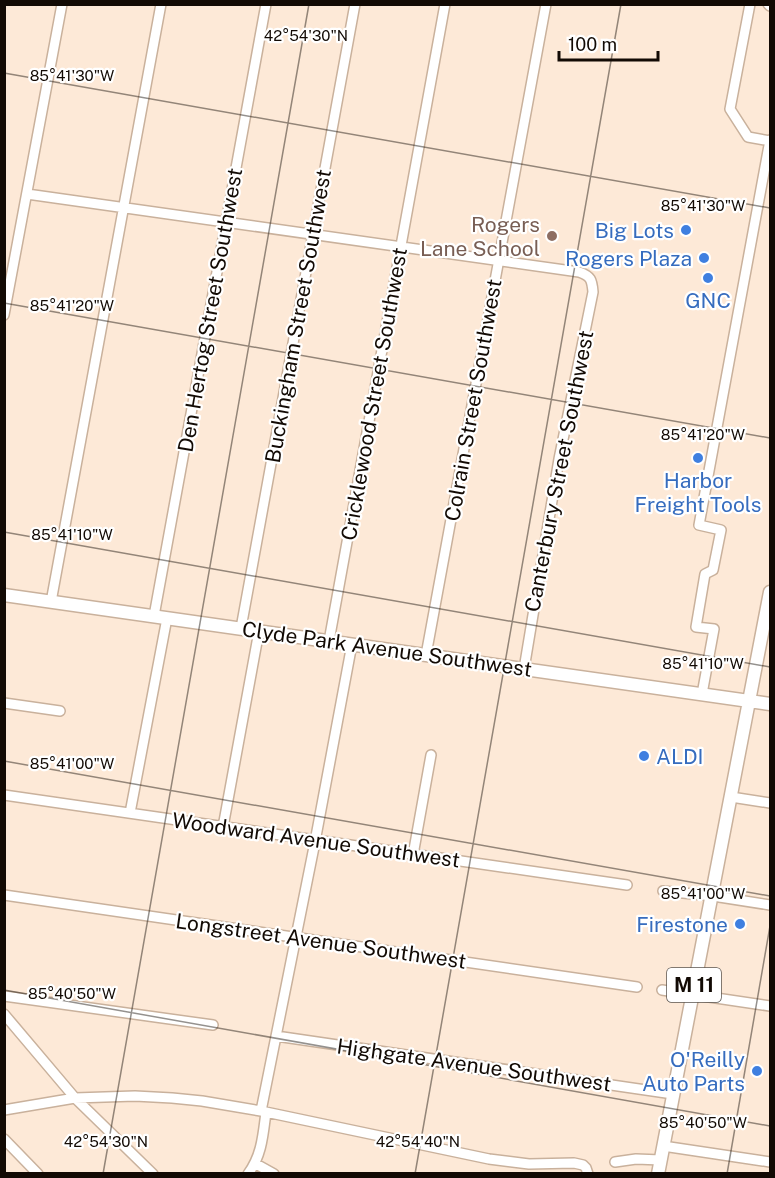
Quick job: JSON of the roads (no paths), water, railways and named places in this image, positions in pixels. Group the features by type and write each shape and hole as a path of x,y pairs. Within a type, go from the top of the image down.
{"main road":[{"name":"Clyde Park Avenue Southwest","path":"4,595 771,704"},
{"name":"M 11","path":"658,1173 770,600"}],"street":[{"path":"4,315 62,4"},
{"path":"51,602 161,4"},
{"name":"Den Hertog Street Southwest","path":"154,616 266,4"},
{"name":"Buckingham Street Southwest","path":"241,628 355,4"},
{"name":"Cricklewood Street Southwest","path":"328,641 445,4"},
{"name":"Colrain Street Southwest","path":"426,655 546,4"},
{"path":"702,694 714,629 696,627 705,574 713,570 721,530 699,525 770,141 748,137 730,109 750,4"},
{"path":"27,194 499,260"},
{"name":"Canterbury Street Southwest","path":"499,260 588,275 592,281 593,292 559,459 524,669"},
{"path":"130,813 167,618"},
{"path":"223,827 260,631"},
{"path":"248,1173 256,1164 261,1150 263,1112 276,1036 352,644"},
{"path":"4,703 60,711"},
{"path":"413,855 431,755"},
{"name":"Woodward Avenue Southwest","path":"4,795 627,885"},
{"path":"731,797 771,803"},
{"path":"663,891 771,905"},
{"name":"Longstreet Avenue Southwest","path":"4,895 638,987"},
{"path":"662,990 771,1006"},
{"path":"4,996 213,1025"},
{"path":"4,1014 75,1098 153,1173"},
{"name":"Highgate Avenue Southwest","path":"276,1036 673,1094"},
{"path":"4,1110 75,1098 135,1096 202,1101 489,1159 530,1164 573,1163 583,1165 588,1173"},
{"path":"4,1139 38,1173"},
{"path":"663,1146 771,1162"},
{"path":"615,1162 636,1159 661,1160"},
{"path":"256,1164 274,1173"}],"place":[{"name":"Big Lots","path":"686,230"},
{"name":"Rogers Lane School","path":"552,236"},
{"name":"Rogers Plaza","path":"704,258"},
{"name":"GNC","path":"708,278"},
{"name":"Harbor Freight Tools","path":"698,458"},
{"name":"ALDI","path":"644,756"},
{"name":"Firestone","path":"740,924"},
{"name":"O'Reilly Auto Parts","path":"757,1071"}]}
